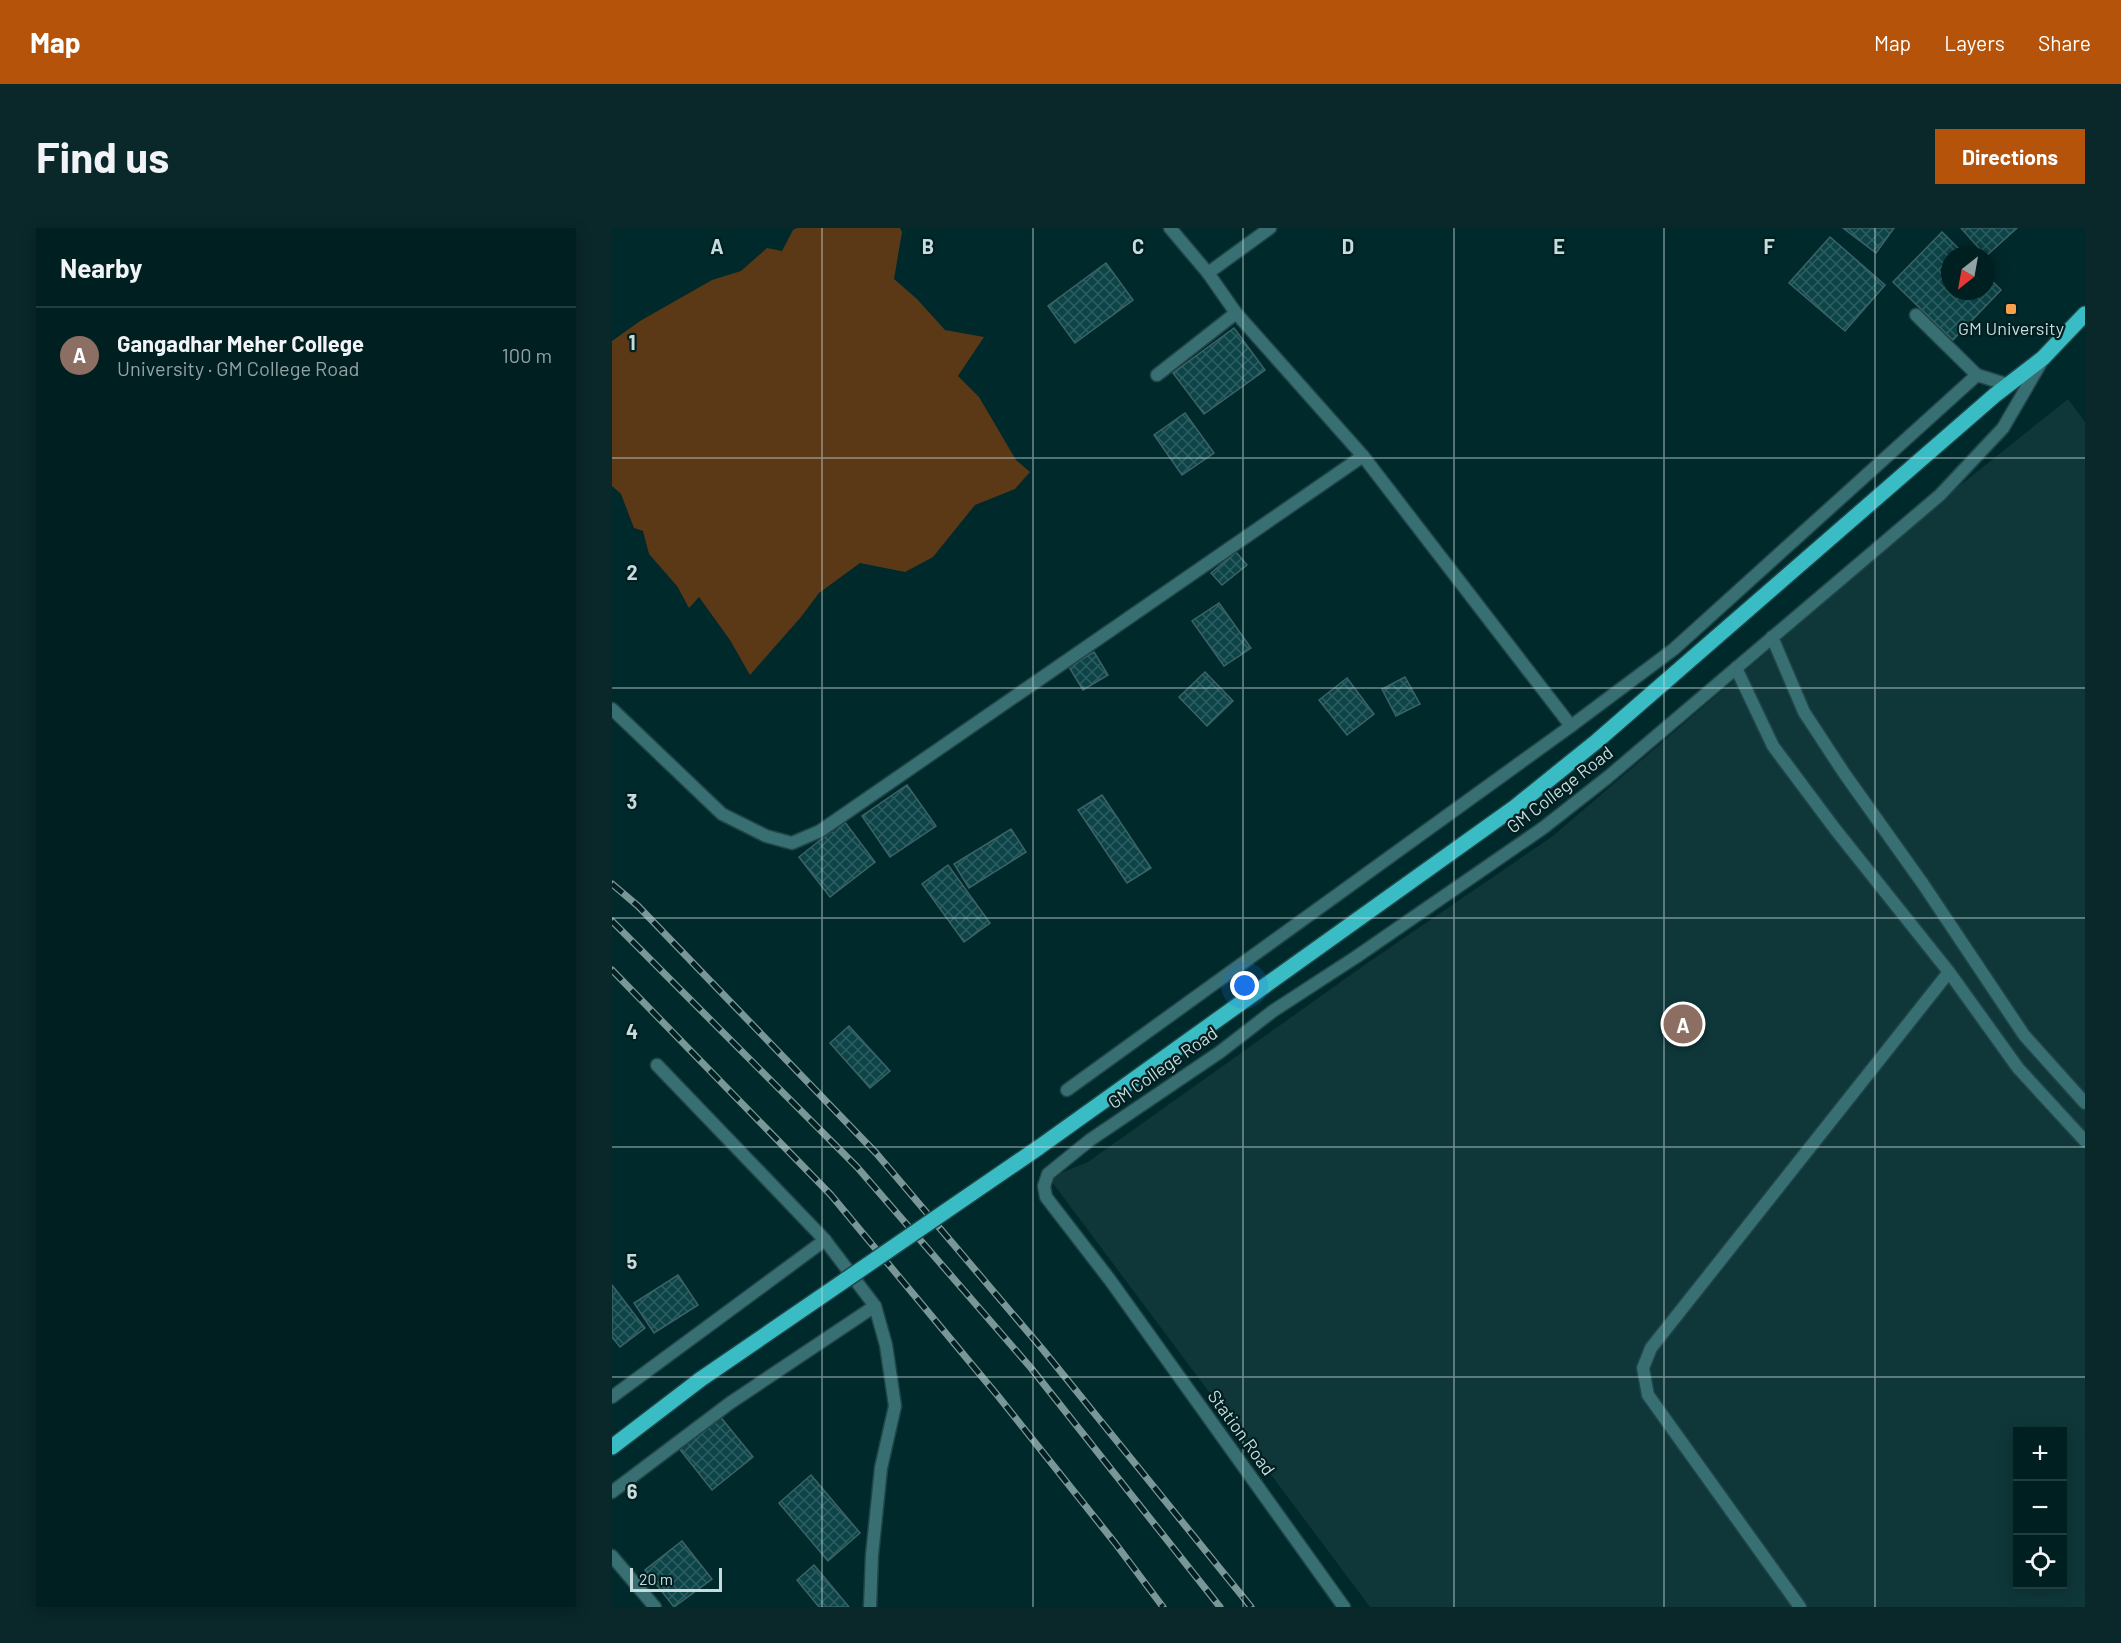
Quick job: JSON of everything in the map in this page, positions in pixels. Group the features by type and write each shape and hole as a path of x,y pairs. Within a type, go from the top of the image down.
{"main road":[{"path":"612,1447 701,1379 1038,1148 1515,807 1597,741 1995,395 2043,358 2085,314"}],"street":[{"path":"1170,228 1208,273 1236,313 1363,456 1571,726"},
{"path":"1208,273 1270,228"},
{"path":"1157,375 1236,313"},
{"path":"1916,315 1977,375 2009,385"},
{"name":"GM College Road","path":"1044,1186 1048,1174 1089,1140 1543,828 1608,777 1940,495 2003,428 2043,358"},
{"path":"1067,1090 1674,649 1977,375"},
{"path":"612,709 722,814 766,836 792,843 829,825 1363,456"},
{"path":"1772,637 1804,712 1844,773 1923,884 2024,1035 2085,1103"},
{"path":"1736,668 1773,746 1835,829 1949,972 2018,1068 2085,1141"},
{"path":"1800,1607 1648,1395 1643,1368 1651,1348 1949,972"},
{"path":"657,1065 825,1240 875,1306 886,1345 895,1406 880,1468 870,1607"},
{"name":"Station Road","path":"1044,1186 1046,1197 1110,1280 1344,1607"},
{"path":"612,1397 825,1240"},
{"path":"612,1492 730,1403 875,1306"},
{"path":"612,1556 655,1607"}],"shaded area":[{"path":"797,228 900,228 902,232 894,279 917,299 945,330 984,337 958,376 979,397 1016,460 1030,472 1015,489 975,505 933,557 905,572 860,563 819,593 750,675 730,640 699,597 689,608 677,586 649,554 643,531 634,528 621,494 612,486 612,341 640,321 712,280 741,271 767,248 782,251 793,230"},
{"path":"2068,399 2085,422 2085,1607 1370,1607 1049,1178 1088,1162 1366,964 1553,836 1908,527"}],"building":[{"path":"1843,228 1894,228 1876,253"},
{"path":"1961,228 2017,228 1995,248 1995,246 1977,246"},
{"path":"1942,232 1956,246 1941,246 1941,300 1991,300 1953,340 1893,282"},
{"path":"1830,237 1885,285 1845,331 1789,283"},
{"path":"1106,263 1133,300 1075,343 1048,306"},
{"path":"1995,284 2001,290 1995,296"},
{"path":"1234,328 1265,370 1204,414 1173,373"},
{"path":"1185,413 1214,453 1182,475 1154,435"},
{"path":"1236,552 1247,565 1222,585 1211,573"},
{"path":"1219,603 1251,648 1224,666 1192,621"},
{"path":"1094,652 1108,675 1083,690 1069,667"},
{"path":"1205,672 1233,701 1207,726 1179,697"},
{"path":"1405,677 1420,704 1396,716 1382,689"},
{"path":"1347,678 1374,714 1347,735 1319,700"},
{"path":"907,785 936,826 890,857 862,816"},
{"path":"1102,795 1151,868 1127,883 1078,810"},
{"path":"844,821 875,862 830,897 799,857"},
{"path":"1011,829 1026,852 969,888 954,864"},
{"path":"948,865 990,923 964,942 922,884"},
{"path":"849,1026 890,1071 870,1088 830,1043"},
{"path":"678,1275 698,1305 654,1333 634,1303"},
{"path":"612,1285 645,1328 620,1347 612,1337"},
{"path":"718,1414 753,1457 712,1490 678,1447"},
{"path":"811,1475 860,1533 828,1561 779,1503"},
{"path":"682,1541 712,1579 674,1607 645,1570"},
{"path":"814,1565 849,1607 819,1607 797,1580"}],"railway":[{"path":"612,884 638,906 876,1153 1044,1351 1251,1607"},
{"path":"612,921 857,1167 1031,1368 1220,1607"},
{"path":"612,970 831,1195 998,1396 1163,1607"}],"place":[{"name":"GM University","path":"2011,309"},
{"name":"Gangadhar Meher College","path":"1683,1024"}]}
